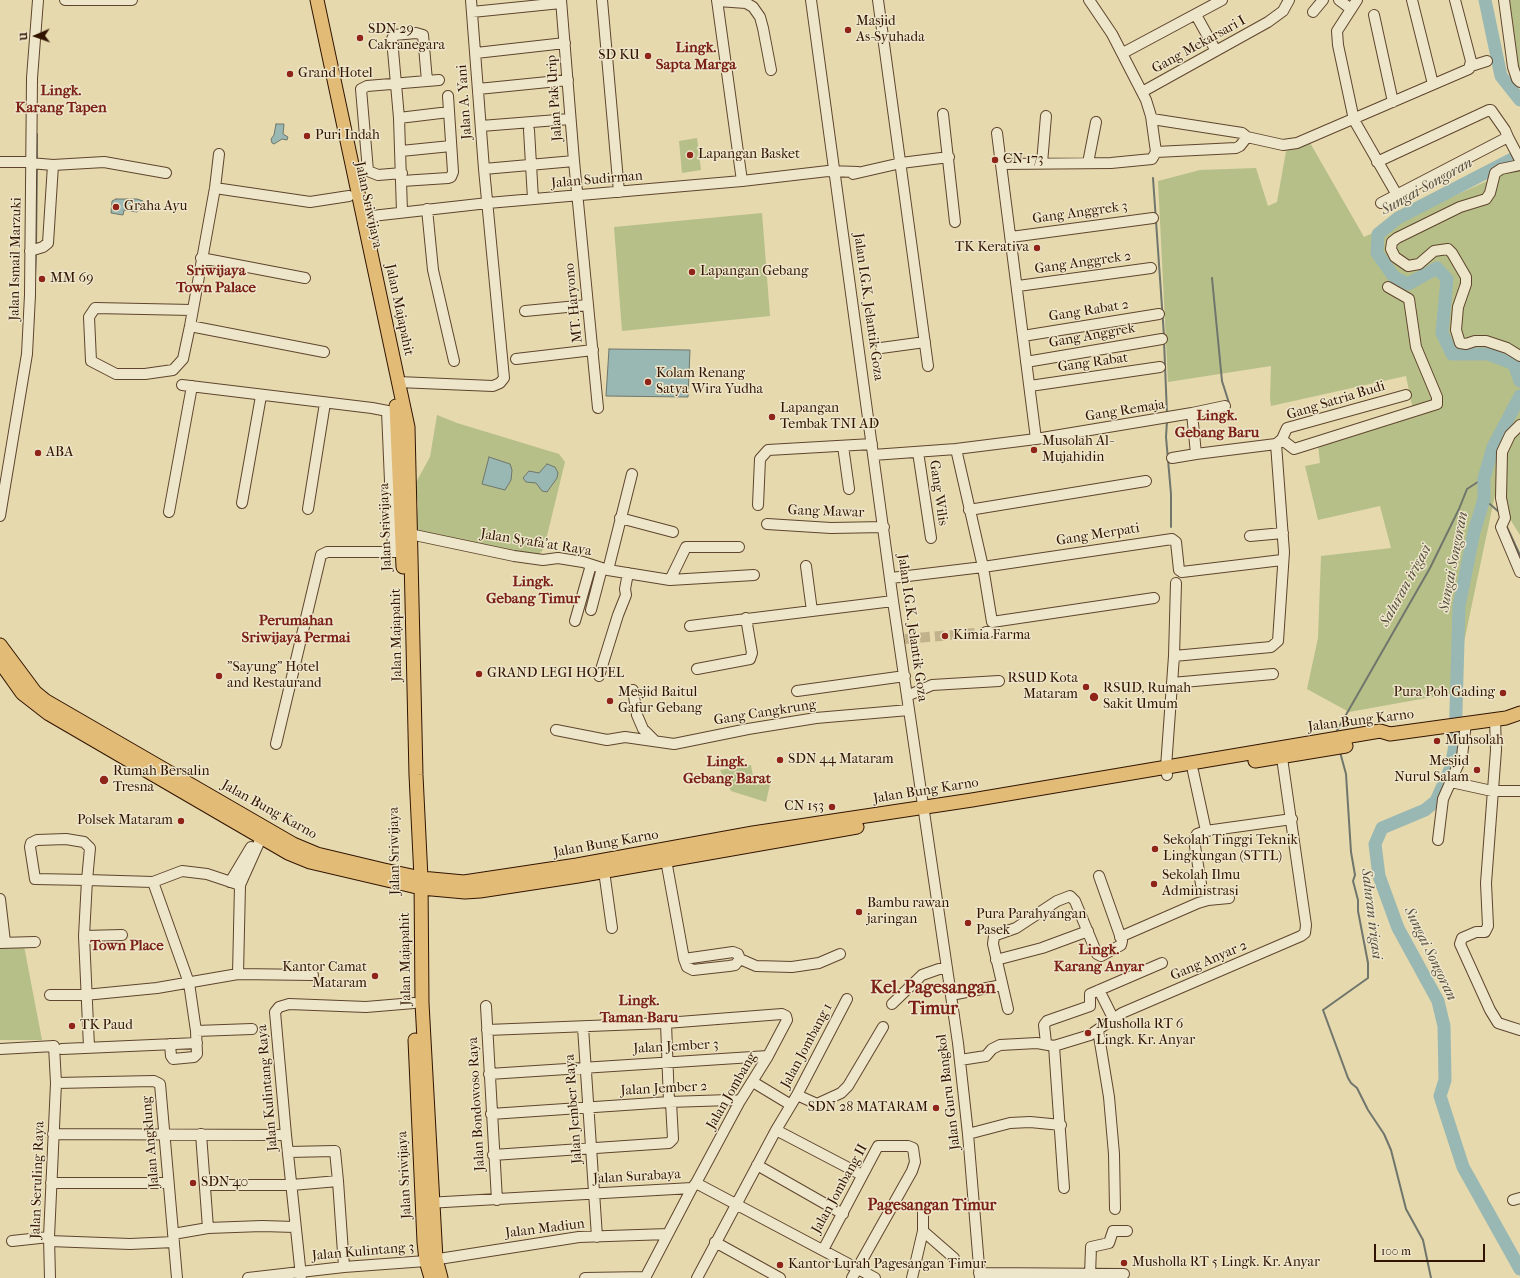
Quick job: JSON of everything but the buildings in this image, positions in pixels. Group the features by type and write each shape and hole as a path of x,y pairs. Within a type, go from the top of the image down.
{"main road":[{"name":"Jalan Sriwijaya","path":"310,0 349,196 376,297 407,534 402,557 416,882 414,1004 421,1070 431,1278"},
{"name":"Jalan Majapahit","path":"317,0 363,217 376,297 408,427 407,534"},
{"path":"0,645 35,692 62,716"},
{"path":"0,662 25,696 180,784 258,836 290,849 310,862 465,892 578,871 604,871 666,860 742,841 1167,771 1193,771 1282,752"},
{"path":"1464,723 1501,718 1520,713"},
{"path":"1501,718 1520,718"},
{"name":"Jalan Bung Karno","path":"1167,771 1337,743 1380,731 1390,734 1464,723"},
{"name":"Jalan Bung Karno","path":"180,784 290,849"},
{"name":"Jalan Bung Karno","path":"578,871 742,841"},
{"name":"Jalan Majapahit","path":"416,882 422,1003 421,1070"},
{"path":"431,1260 441,1278"}],"street":[{"name":"Jalan Ismail Marzuki","path":"0,516 27,354 36,249 38,163 32,78 38,0"},
{"path":"65,0 132,0"},
{"name":"Jalan A. Yani","path":"398,382 493,386 500,384 504,378 484,169 471,0"},
{"path":"602,0 619,192"},
{"name":"Jalan I.G.K. Jelantik Goza","path":"811,0 837,181 893,601 902,640 904,676 924,812"},
{"path":"878,0 928,366"},
{"path":"1002,164 1088,163 1146,160 1152,159 1156,152 1152,118 1142,92 1123,53 1089,0"},
{"path":"1123,53 1222,0"},
{"name":"Gang Mekarsari I","path":"1142,92 1268,22 1283,11 1289,0"},
{"path":"1313,12 1323,0"},
{"path":"1339,0 1351,9"},
{"path":"1358,0 1337,31 1337,37 1354,120 1397,195"},
{"path":"1412,0 1433,84"},
{"path":"1455,0 1471,66"},
{"path":"1504,0 1513,67 1517,79 1520,82"},
{"path":"472,12 561,1"},
{"name":"Jalan Pak Urip","path":"561,1 566,43 570,119 577,195"},
{"path":"742,181 718,1 746,3 753,7 760,18 763,28 771,70"},
{"path":"1196,15 1216,51"},
{"path":"1374,15 1393,102"},
{"path":"402,212 401,151 392,39 394,35 416,33 423,35 425,39 427,81"},
{"path":"476,53 566,43"},
{"path":"1152,118 1242,133 1247,137 1283,145 1292,144 1354,120 1469,69 1471,66 1487,61"},
{"path":"439,80 363,87 361,89 360,94 368,171 378,175 402,177 448,178 451,176 453,172 448,96"},
{"path":"478,89 568,80"},
{"path":"1377,162 1489,110 1491,110 1506,130 1508,137 1518,155"},
{"path":"399,118 449,112"},
{"path":"943,114 949,157 955,222"},
{"path":"1042,163 1046,116"},
{"path":"481,126 570,119"},
{"path":"1088,163 1096,122"},
{"path":"529,130 533,199"},
{"path":"997,133 1018,286 1036,439"},
{"path":"1156,152 1236,148 1240,146 1247,137"},
{"path":"1381,203 1508,137"},
{"path":"401,151 451,146"},
{"path":"192,310 95,308 90,313 91,361 116,374 161,373 172,370 183,359 215,188 219,154"},
{"path":"837,181 858,172 949,157"},
{"path":"484,169 574,161"},
{"path":"0,162 104,162 166,173"},
{"path":"36,249 48,243 38,163"},
{"path":"1520,165 1501,169 1495,174 1490,193 1486,199 1460,206 1397,238 1392,242 1391,249 1395,257 1408,266 1419,264 1434,251 1448,249 1452,253 1466,277 1466,284 1458,307 1456,330 1460,342 1466,344 1475,341 1486,342 1507,348 1520,356"},
{"name":"Jalan Sudirman","path":"363,217 488,203 742,181 835,170 858,172"},
{"path":"215,188 310,202 349,196"},
{"name":"MT. Haryono","path":"577,195 598,408"},
{"path":"428,209 433,270 454,361"},
{"name":"Gang Anggrek 3","path":"1011,237 1153,218"},
{"path":"201,258 305,278"},
{"name":"Gang Anggrek 2","path":"1018,286 1151,268"},
{"path":"1172,458 1284,442 1294,449 1437,404 1437,397 1416,348 1409,299 1388,287"},
{"path":"525,311 588,305"},
{"name":"Gang Rabat 2","path":"1023,336 1159,314"},
{"path":"190,326 324,352"},
{"name":"Gang Anggrek","path":"1026,362 1162,338"},
{"path":"881,348 925,342"},
{"path":"516,359 592,350"},
{"name":"Gang Rabat","path":"1030,386 1160,368"},
{"path":"169,512 187,386 392,412 402,557 327,552 321,555 276,744"},
{"name":"Gang Satria Budi","path":"1278,443 1287,428 1406,395"},
{"path":"242,503 262,396"},
{"path":"308,509 325,403"},
{"name":"Gang Remaja","path":"873,455 956,449 1036,439 1167,418 1225,406"},
{"path":"1192,413 1196,454"},
{"path":"1520,425 1510,435 1502,452 1501,498 1503,521 1502,531 1520,572"},
{"path":"1174,656 1271,647 1278,643 1283,533 1278,443"},
{"path":"758,505 759,467 760,459 764,453 774,449 872,444"},
{"path":"843,446 849,489"},
{"path":"956,449 983,567 992,622 1154,598"},
{"name":"Gang Wilis","path":"918,452 931,538"},
{"path":"591,610 605,569 632,474"},
{"path":"969,510 1146,482"},
{"path":"620,518 673,532"},
{"name":"Gang Mawar","path":"767,524 831,528 884,527"},
{"path":"1250,536 1283,533"},
{"name":"Jalan Syafa'at Raya","path":"407,534 530,558 543,560 558,558 605,569 665,579 754,575"},
{"name":"Gang Merpati","path":"891,578 983,567 1172,539 1176,542 1179,570 1182,572 1282,560"},
{"path":"665,579 686,548 739,547"},
{"path":"575,621 591,565"},
{"path":"806,566 812,611"},
{"path":"599,676 618,615 626,595 625,588 628,573"},
{"path":"1167,771 1174,656 1176,583"},
{"path":"690,626 893,601"},
{"path":"697,670 750,659 752,653 746,618"},
{"path":"1172,683 1273,674"},
{"path":"797,690 904,676"},
{"path":"907,696 932,685 999,681"},
{"path":"633,690 637,715 643,729 654,740"},
{"name":"Gang Cangkrung","path":"556,730 607,740 618,737 654,740 669,744 816,718 909,710"},
{"path":"1501,718 1492,791 1486,883 1488,926 1485,932 1476,932 1462,938 1460,944 1490,1010 1498,1023 1520,1030"},
{"path":"1438,840 1442,805 1462,756 1464,723"},
{"name":"Gang Anyar 2","path":"960,1060 986,1056 992,1049 1000,1045 1050,1044 1090,1035 1122,1014 1297,938 1305,933 1306,926 1282,752"},
{"path":"1193,771 1206,831"},
{"path":"1451,782 1492,791 1520,791"},
{"name":"Jalan Guru Bangkol","path":"924,812 960,1060 980,1276"},
{"path":"1201,884 1194,840 1197,834 1206,831 1292,819"},
{"path":"238,974 240,885 256,851 258,836"},
{"path":"230,882 258,836"},
{"path":"89,1047 84,936 87,880 90,848 88,844 84,842 66,839 37,840 31,843 30,847 35,879 87,880 153,882 182,871 207,874 240,885"},
{"path":"666,860 684,959 687,967 693,970 735,965 740,959 756,966 777,968 792,967 819,963 840,954"},
{"path":"604,871 612,928"},
{"path":"1008,1009 996,960 993,944 994,936 1016,928 1057,901 1070,896 1075,901 1094,949 1099,956 1120,946 1121,939 1099,876"},
{"path":"153,882 188,983 196,1031 196,1056 176,1059 171,1056 170,1044"},
{"path":"1121,939 1198,903 1208,900 1229,898"},
{"path":"0,899 2,943 35,942"},
{"path":"996,960 1042,948 1088,931"},
{"path":"84,936 122,935"},
{"path":"1064,1188 1061,1125 1050,1044 1044,1024 1046,1021 1090,1006 1090,996 1099,990 1162,963"},
{"path":"892,1004 922,975 939,969 947,969"},
{"path":"50,995 86,995 188,983 238,974 313,975"},
{"path":"951,995 1002,985"},
{"path":"1099,990 1114,1020"},
{"name":"Jalan Jombang 1","path":"697,1278 776,1130 797,1095 847,999"},
{"name":"Jalan Kulintang Raya","path":"301,1275 295,1227 275,1012 279,1007 289,1004 366,1007 414,1004"},
{"name":"Jalan Bondowoso Raya","path":"486,1006 497,1200"},
{"name":"Jalan Jombang","path":"645,1277 740,1101 753,1082 787,1020 786,1016 782,1014 666,1023"},
{"path":"487,1030 666,1023 672,1142 494,1155"},
{"name":"Jalan Jember Raya","path":"583,1027 597,1237"},
{"path":"797,1095 813,1103 820,1103 841,1093 848,1086 883,1027"},
{"path":"196,1031 252,1028"},
{"path":"1098,1030 1109,1097 1114,1154 1114,1209"},
{"path":"62,1049 197,1043"},
{"name":"Jalan Seruling Raya","path":"0,1049 54,1046 56,1083 49,1239 50,1278"},
{"name":"Jalan Jember 3","path":"489,1074 668,1061 768,1056"},
{"name":"Jalan Angklung","path":"56,1083 157,1081 160,1086 177,1278"},
{"name":"Jalan Jombang 1","path":"753,1082 791,1105"},
{"name":"Jalan Jember 2","path":"491,1114 670,1102 740,1101"},
{"path":"968,1134 1010,1123 1030,1122 1061,1125"},
{"path":"776,1130 862,1175"},
{"path":"53,1134 286,1135"},
{"path":"201,1134 208,1228"},
{"name":"Jalan Jombang II","path":"823,1250 877,1148 883,1146 910,1147 914,1151 915,1162 912,1171 857,1268"},
{"path":"288,1152 335,1151 344,1267"},
{"path":"757,1166 843,1214"},
{"path":"205,1184 292,1184 338,1181"},
{"path":"51,1183 168,1184"},
{"name":"Jalan Surabaya","path":"428,1203 594,1194 694,1186 737,1202 875,1278"},
{"path":"912,1278 923,1231 923,1208"},
{"path":"12,1241 49,1239 130,1244 173,1238 208,1228 295,1227"},
{"path":"923,1231 954,1258"},
{"path":"1090,1274 1092,1245 1109,1243 1113,1231 1127,1231"},
{"name":"Jalan Madiun","path":"431,1260 579,1237 668,1234"},
{"path":"715,1242 780,1278"},
{"name":"Jalan Kulintang 3","path":"248,1278 301,1275 344,1267 431,1260"},
{"path":"852,1278 857,1268"},
{"path":"980,1276 1090,1274 1105,1276 1124,1274"},
{"path":"585,1278 645,1277"}],"green space":[{"path":"1502,0 1520,0 1520,83"},
{"name":"Lapangan Basket","path":"697,138 701,170 682,173 679,141"},
{"path":"1309,141 1364,237 1520,166 1520,535 1495,495 1464,642 1460,692 1349,712 1307,689 1318,638 1321,556 1391,548 1380,506 1318,520 1305,466 1320,463 1318,445 1413,410 1406,376 1271,406 1271,366 1168,382 1158,181 1200,170 1256,168 1268,206 1277,202 1286,151"},
{"name":"Lapangan Gebang","path":"762,213 770,316 622,331 614,227"},
{"path":"437,415 457,423 559,454 565,462 544,548 539,555 416,535 418,504 415,484 430,457"},
{"path":"751,765 754,782 771,780 766,802 731,791 720,770"},
{"path":"0,946 24,946 42,1040 0,1040"}],"water":[{"path":"276,124 284,124 283,134 288,137 287,140 282,139 274,144 272,143 271,139 274,135"},
{"path":"116,199 137,199 143,201 142,208 137,212 124,210 123,215 111,213 112,201"},
{"name":"Kolam Renang Satya Wira Yudha","path":"609,349 690,350 688,397 606,396"},
{"path":"489,457 510,464 512,470 511,480 505,490 482,484"},
{"path":"547,464 555,467 558,473 557,478 547,492 542,491 536,483 526,482 523,478 529,471 539,473"}],"waterway":[{"name":"Sungai Songoran","path":"1485,0 1501,76 1520,100"},
{"path":"37,134 37,160"},
{"name":"Sungai Songoran","path":"1520,155 1398,218 1378,234 1377,253 1394,277 1408,284 1437,268 1447,279 1442,333 1452,354 1488,354 1514,364 1520,381"},
{"path":"36,246 37,166"},
{"path":"1153,178 1164,336"},
{"path":"33,325 36,252"},
{"path":"1212,278 1222,381 1229,403"},
{"path":"1164,341 1167,414"},
{"name":"Sungai Songoran","path":"1520,396 1493,447 1484,478 1484,499 1474,532 1459,606 1455,745 1451,767 1436,801 1425,810 1382,828 1375,844 1379,876 1398,928 1438,1001 1444,1026 1445,1080 1440,1096 1463,1167 1520,1269"},
{"path":"1167,421 1166,437 1171,494 1171,527"},
{"name":"Saluran irigasi","path":"1335,734 1430,568 1459,509 1467,489 1484,478"},
{"name":"Saluran irigasi","path":"1484,499 1499,512"},
{"name":"Saluran irigasi","path":"1506,525 1520,555"},
{"name":"Saluran irigasi","path":"1340,752 1346,774 1351,852 1355,875 1353,881 1358,900 1358,911 1368,963 1368,978 1323,1010 1348,1078 1357,1088 1368,1110 1384,1134 1391,1150 1406,1209 1423,1240 1431,1278"}],"tunnel":[{"path":"905,639 986,632"}],"place":[{"name":"Masjid As-Syuhada","path":"848,30"},
{"name":"SDN 29 Cakranegara","path":"360,38"},
{"name":"SD KU","path":"648,56"},
{"name":"Grand Hotel","path":"290,74"},
{"name":"Puri Indah","path":"307,136"},
{"name":"Lapangan Basket","path":"690,155"},
{"name":"CN 173","path":"995,160"},
{"name":"Graha Ayu","path":"116,207"},
{"name":"TK Kerativa","path":"1037,248"},
{"name":"Lapangan Gebang","path":"692,272"},
{"name":"MM 69","path":"42,279"},
{"name":"Kolam Renang Satya Wira Yudha","path":"648,382"},
{"name":"Lapangan Tembak TNI AD","path":"772,417"},
{"name":"Musolah Al- Mujahidin","path":"1034,450"},
{"name":"ABA","path":"38,453"},
{"name":"Kimia Farma","path":"945,636"},
{"name":"GRAND LEGI HOTEL","path":"479,674"},
{"name":"\"Sayung\" Hotel and Restaurand","path":"219,676"},
{"name":"RSUD Kota Mataram","path":"1086,687"},
{"name":"Pura Poh Gading","path":"1503,693"},
{"name":"RSUD, Rumah Sakit Umum","path":"1094,697"},
{"name":"Mesjid Baitul Gafur Gebang","path":"610,701"},
{"name":"Muhsolah","path":"1437,741"},
{"name":"SDN 44 Mataram","path":"780,760"},
{"name":"Mesjid Nurul Salam","path":"1477,770"},
{"name":"Rumah Bersalin Tresna","path":"104,780"},
{"name":"CN 153","path":"832,807"},
{"name":"Polsek Mataram","path":"181,821"},
{"name":"Sekolah Tinggi Teknik Lingkungan (STTL)","path":"1155,849"},
{"name":"Sekolah Ilmu Administrasi","path":"1154,884"},
{"name":"Bambu rawan jaringan","path":"859,912"},
{"name":"Pura Parahyangan Pasek","path":"968,923"},
{"name":"Kantor Camat Mataram","path":"375,976"},
{"name":"TK Paud","path":"72,1026"},
{"name":"Musholla RT 6 Lingk. Kr. Anyar","path":"1088,1033"},
{"name":"SDN 28 MATARAM","path":"936,1108"},
{"name":"SDN 40","path":"193,1183"},
{"name":"Musholla RT 5 Lingk. Kr. Anyar","path":"1124,1263"},
{"name":"Kantor Lurah Pagesangan Timur","path":"780,1265"}],"district":[{"name":"Lingk. Sapta Marga","path":"696,56"},
{"name":"Lingk. Karang Tapen","path":"61,100"},
{"name":"Sriwijaya Town Palace","path":"216,280"},
{"name":"Lingk. Gebang Baru","path":"1217,424"},
{"name":"Lingk. Gebang Timur","path":"533,590"},
{"name":"Perumahan Sriwijaya Permai","path":"296,630"},
{"name":"Lingk. Gebang Barat","path":"727,770"},
{"name":"Town Place","path":"127,946"},
{"name":"Lingk. Karang Anyar","path":"1099,958"},
{"name":"Kel. Pagesangan Timur","path":"933,999"},
{"name":"Lingk. Taman Baru","path":"639,1010"},
{"name":"Pagesangan Timur","path":"932,1206"}]}
